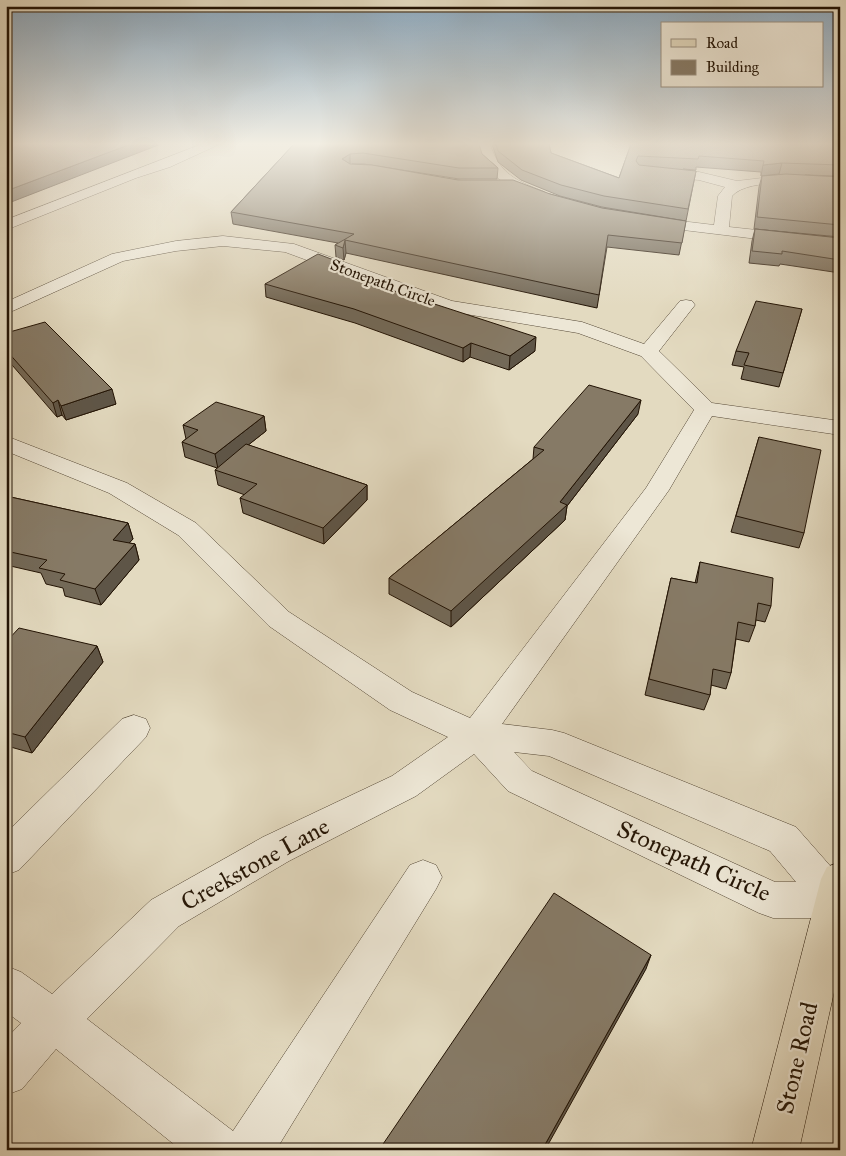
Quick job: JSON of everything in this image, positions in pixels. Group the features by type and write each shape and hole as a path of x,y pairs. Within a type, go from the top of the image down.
{"main road":[{"name":"Stone Road","path":"775,1150 838,893"}],"street":[{"path":"6,225 74,198"},
{"path":"547,198 552,200"},
{"path":"721,231 725,198"},
{"path":"636,220 840,244"},
{"name":"Stonepath Circle","path":"6,309 118,258 176,246 223,241 288,247 448,306 582,328 648,352 705,409"},
{"path":"648,352 686,305"},
{"path":"476,735 657,490 705,409 840,428"},
{"name":"Stonepath Circle","path":"6,443 118,488 187,529 279,618 401,700 476,735 552,743 783,839 838,893"},
{"path":"6,858 134,728"},
{"name":"Stonepath Circle","path":"476,735 520,781 773,900 838,893"},
{"name":"Creekstone Lane","path":"6,1073 30,1045 165,914 276,849 404,786 476,735"},
{"path":"249,1150 423,877"},
{"path":"6,987 56,1021 219,1150"}],"building":[{"path":"244,198 565,198 602,208 686,221 682,243 608,235 599,295 345,240 343,248 335,245 354,234 231,212"},
{"path":"617,198 690,198 688,209"},
{"path":"759,198 840,198 840,225 757,217"},
{"path":"755,229 840,238 840,260 782,251 782,254 752,251"},
{"path":"318,254 339,262 336,272 536,337 510,356 471,343 463,348 354,309 265,284"},
{"path":"756,301 802,309 783,373 744,365 749,353 736,351"},
{"path":"45,322 112,389 61,406 58,400 53,403 6,350 6,333"},
{"path":"589,385 641,400 560,502 567,505 451,611 389,578 544,450 534,447"},
{"path":"216,402 264,416 215,454 182,442 198,430 183,425"},
{"path":"759,437 821,450 804,533 736,516"},
{"path":"246,444 367,485 323,528 240,498 257,484 215,470"},
{"path":"6,496 128,523 113,540 135,544 95,589 60,580 65,574 39,568 47,560 6,551"},
{"path":"700,562 773,578 771,606 758,603 755,626 738,622 731,673 713,669 710,695 649,679 671,578 697,583"},
{"path":"19,628 97,646 25,737 6,732 6,642"},
{"path":"554,893 651,955 542,1150 379,1150"}]}
